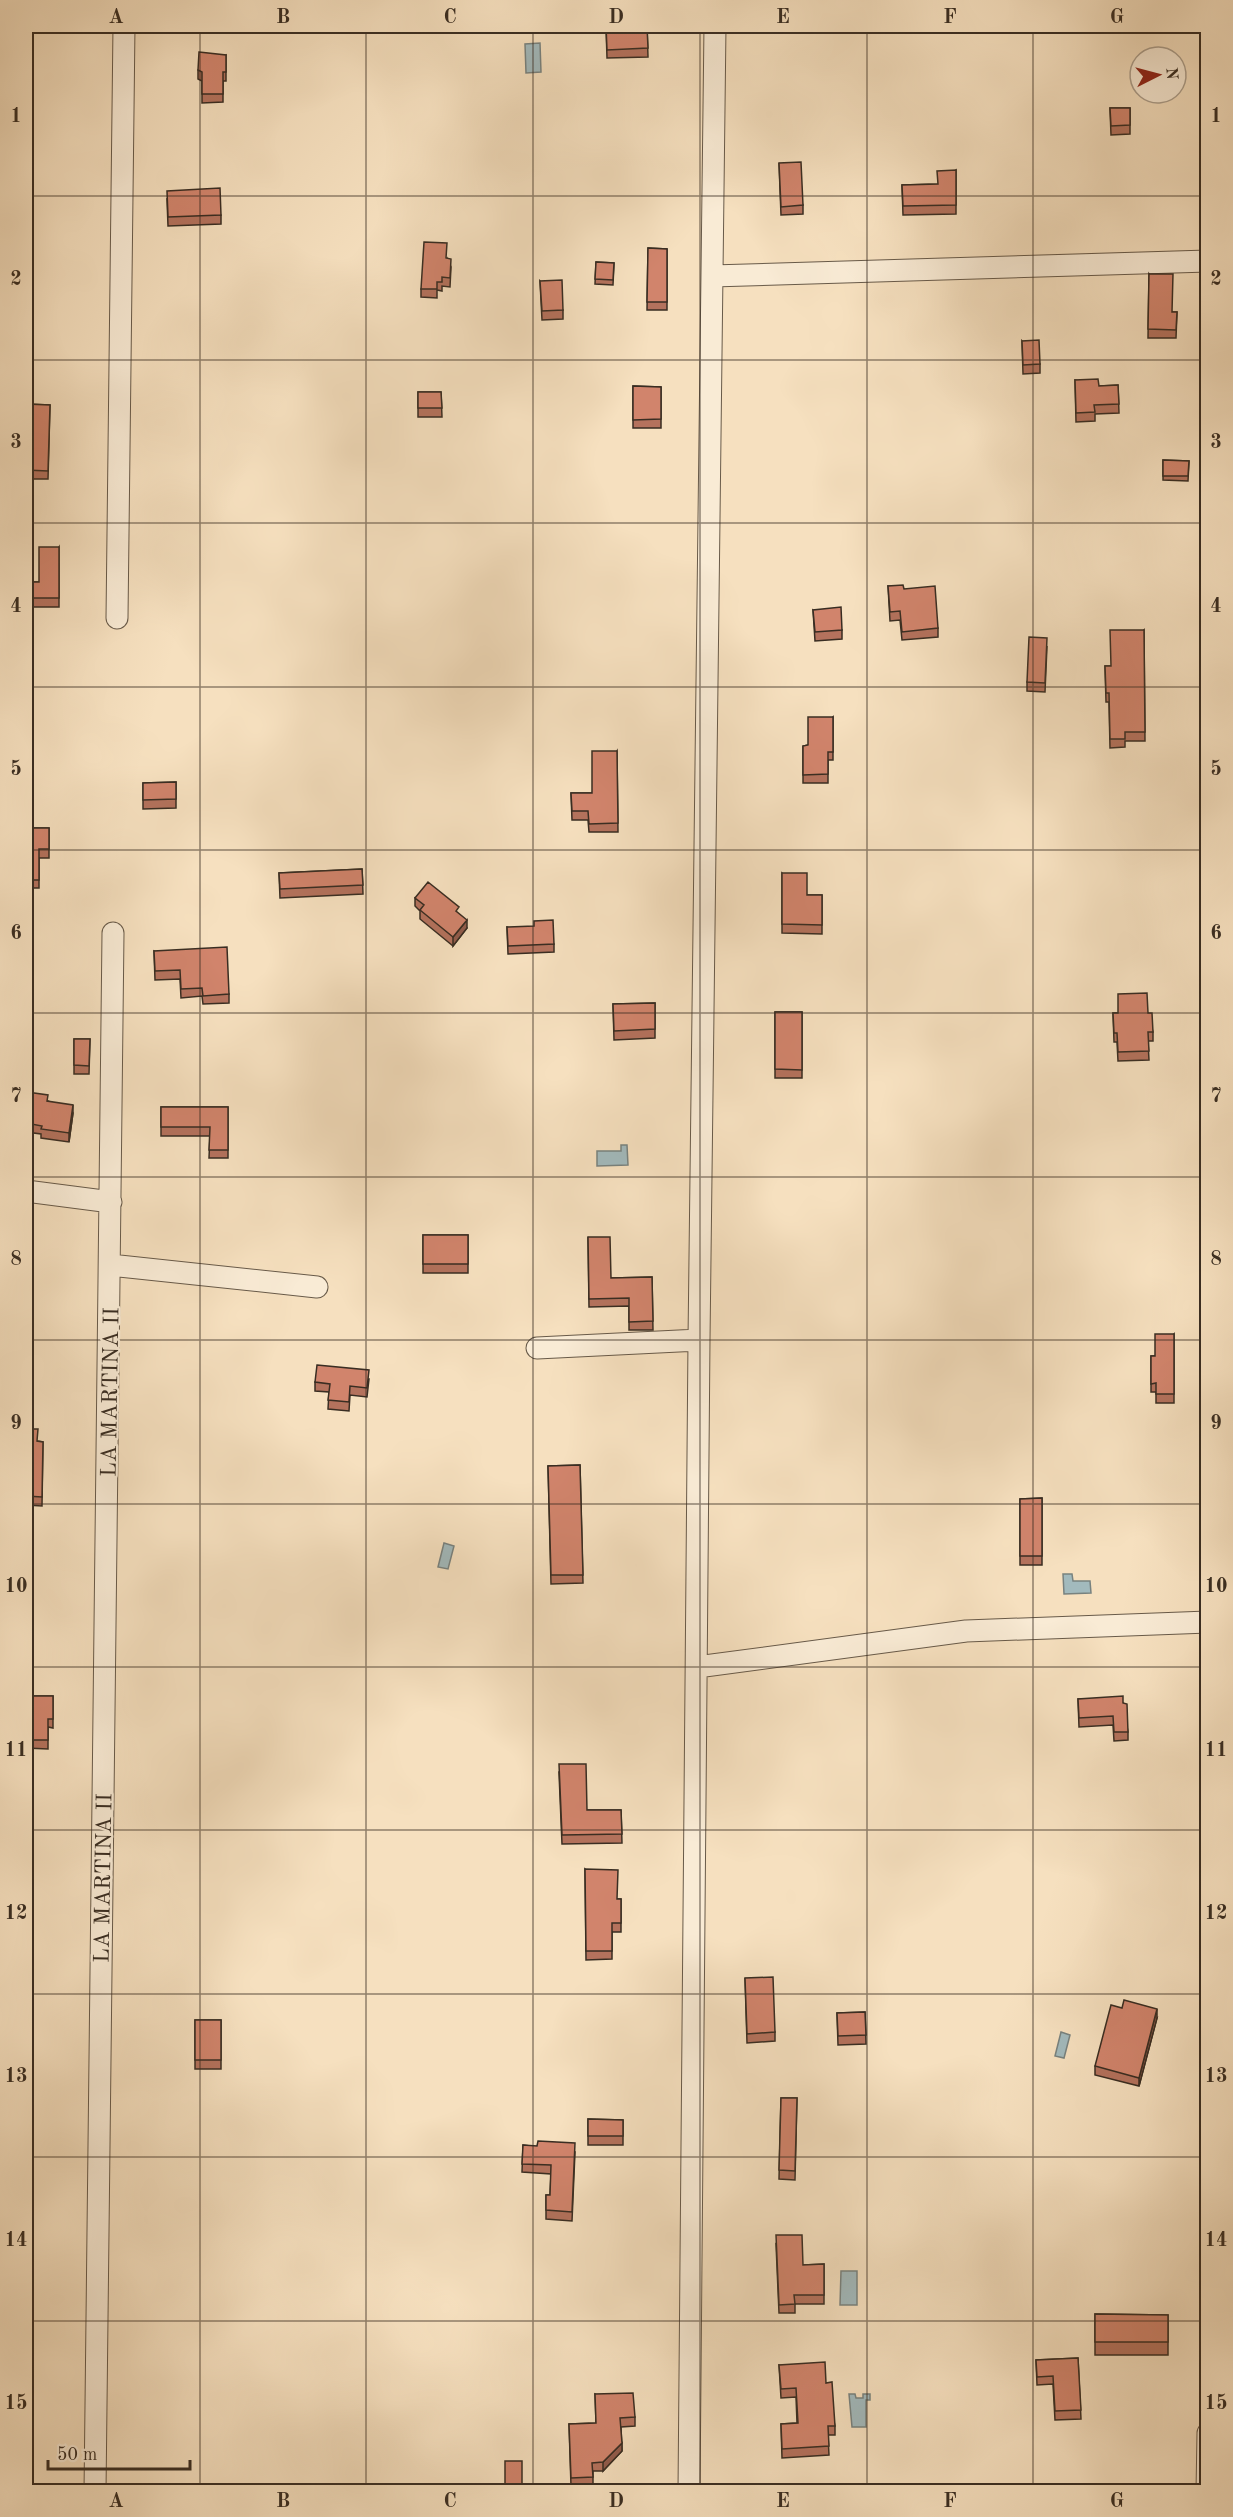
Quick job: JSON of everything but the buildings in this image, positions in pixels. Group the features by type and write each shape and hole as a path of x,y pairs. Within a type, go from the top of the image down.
{"street":[{"path":"117,618 124,26"},
{"path":"689,2492 699,1340 715,26"},
{"path":"712,276 1208,261"},
{"name":"LA MARTINA II","path":"95,2492 113,933"},
{"path":"26,1191 111,1202"},
{"path":"110,1264 317,1287"},
{"path":"537,1348 699,1340"},
{"path":"697,1668 966,1631 1208,1622"},
{"path":"1207,2492 1208,2433"}],"water":[{"path":"540,43 541,72 526,73 525,44"},
{"path":"621,1145 627,1145 628,1165 597,1166 597,1151 621,1151"},
{"path":"444,1543 454,1546 448,1569 438,1567"},
{"path":"1063,1574 1072,1574 1073,1581 1090,1581 1091,1593 1064,1594"},
{"path":"1061,2032 1070,2035 1064,2058 1055,2056"},
{"path":"841,2271 857,2271 857,2305 840,2305"},
{"path":"849,2394 855,2394 856,2398 863,2398 863,2394 870,2394 870,2400 866,2400 866,2427 852,2427"}]}
